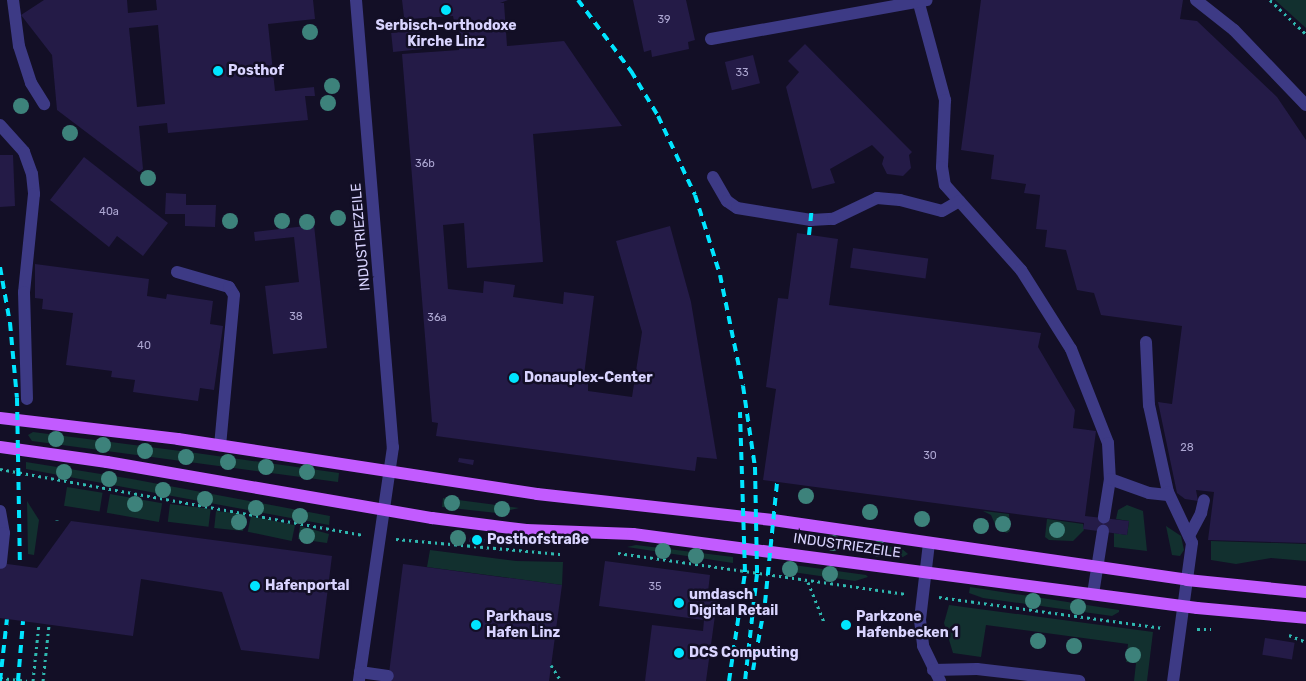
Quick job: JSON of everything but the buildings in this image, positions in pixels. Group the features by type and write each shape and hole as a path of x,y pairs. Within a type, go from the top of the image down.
{"main road":[{"name":"INDUSTRIEZEILE","path":"0,418 391,470 537,494 773,520 1187,580 1306,592"},
{"name":"INDUSTRIEZEILE","path":"0,448 107,462 383,510 526,530 633,534 1183,606 1306,618"}],"street":[{"path":"13,0 19,46 31,83 44,104"},
{"name":"INDUSTRIEZEILE","path":"356,0 392,426 391,470 383,510 360,676"},
{"path":"1196,0 1234,30 1306,105"},
{"path":"711,39 921,1 945,100 942,177 958,201 1021,270 1071,349 1103,425 1110,479 1104,518"},
{"path":"0,125 24,152 32,174 34,194 24,292 27,399"},
{"path":"713,177 727,201 737,208 811,220 833,219 877,198 900,200 942,211 958,201"},
{"path":"177,272 229,287 234,296 220,446"},
{"path":"1146,342 1149,405 1168,495 1192,543 1173,681"},
{"path":"1110,479 1149,493 1168,495"},
{"path":"1189,536 1201,513 1204,500"},
{"path":"0,511 4,533 1,563"},
{"path":"1093,594 1103,532"},
{"path":"929,543 923,596 923,646 937,676 977,669 1079,681"},
{"path":"360,676 388,676"}],"path":[{"path":"1270,0 1306,34"},
{"path":"0,469 379,538 562,554"},
{"path":"616,552 808,582 923,596 956,597 980,604 1180,628 1219,628"},
{"path":"808,582 824,622"},
{"path":"33,681 39,623"},
{"path":"43,681 49,625"},
{"path":"1280,634 1306,642"},
{"path":"551,665 561,681"},
{"path":"0,678 27,681"}],"green space":[{"path":"1275,0 1306,0 1306,28"},
{"path":"33,432 339,473 338,482 32,441 28,435"},
{"path":"26,462 132,479 330,516 329,525 26,469"},
{"path":"67,487 103,493 100,511 64,506"},
{"path":"110,494 162,503 159,522 107,513"},
{"path":"443,498 519,508 497,513 442,507"},
{"path":"27,501 39,520 34,555 28,554"},
{"path":"170,504 211,509 209,527 168,522"},
{"path":"1127,505 1143,511 1147,551 1114,547 1114,533 1127,535 1129,521 1116,519 1118,510"},
{"path":"216,511 245,514 243,531 214,528"},
{"path":"983,511 1009,514 1010,531 1007,533 997,529 991,515"},
{"path":"251,516 295,525 292,541 248,532"},
{"path":"1047,519 1083,524 1084,530 1073,541 1049,540 1045,537"},
{"path":"300,526 329,534 327,543 298,539"},
{"path":"1166,526 1181,536 1184,550 1180,556 1172,555"},
{"path":"807,535 901,548 908,554 903,557 820,546 803,537"},
{"path":"1211,541 1306,544 1306,561 1271,558 1236,564 1211,560"},
{"path":"636,545 733,557 733,563 627,547"},
{"path":"430,550 516,561 563,562 562,585 427,567"},
{"path":"786,564 866,575 868,577 855,581 785,571"},
{"path":"970,587 1119,610 1119,612 1112,616 983,598 969,593"},
{"path":"949,605 1153,632 1147,681 1134,681 1136,663 1126,662 1128,644 986,625 981,657 953,653 944,623"}],"railway":[{"path":"578,0 631,71 658,116 695,195 720,275 743,386 755,467 757,574 745,681"},
{"path":"809,235 812,207"},
{"path":"0,267 10,323 17,398 20,565"},
{"path":"729,681 745,572 740,412"},
{"path":"753,670 765,603 777,482"},
{"path":"0,681 7,619"},
{"path":"18,681 23,621"}],"place":[{"name":"Serbisch-orthodoxe Kirche Linz","path":"446,10"},
{"name":"Posthof","path":"218,71"},
{"name":"Donauplex-Center","path":"514,378"},
{"name":"Posthofstraße","path":"477,540"},
{"name":"Hafenportal","path":"255,586"},
{"name":"umdasch Digital Retail","path":"679,603"},
{"name":"Parkhaus Hafen Linz","path":"476,625"},
{"name":"Parkzone Hafenbecken 1","path":"846,625"},
{"name":"DCS Computing","path":"679,653"}]}
